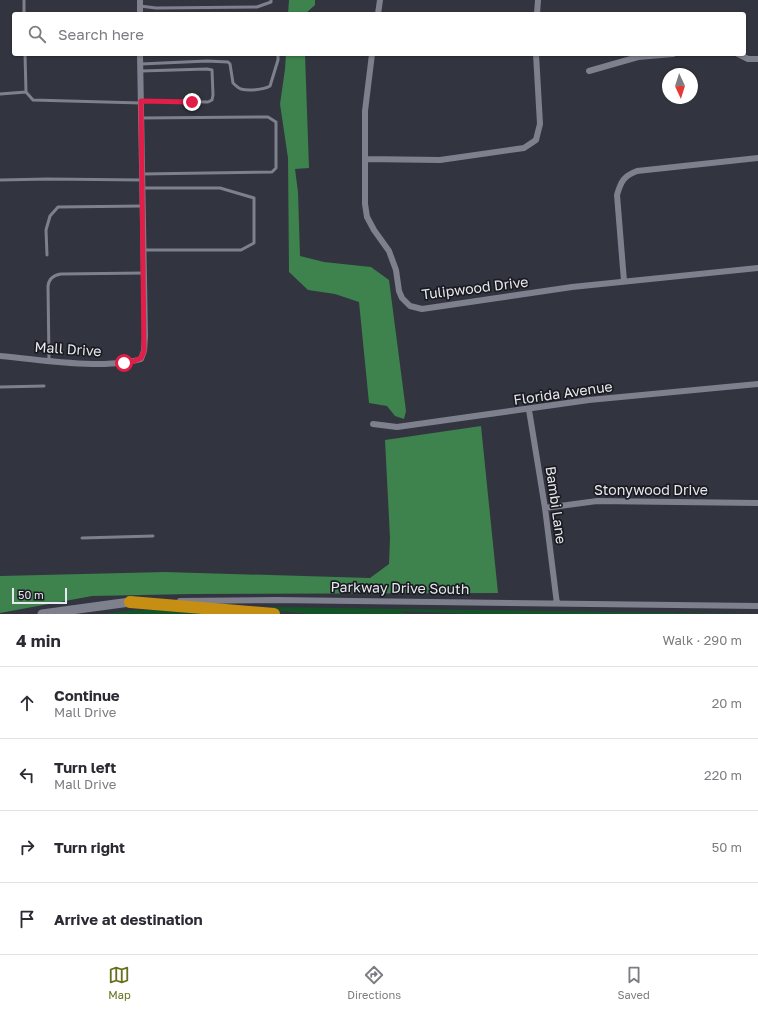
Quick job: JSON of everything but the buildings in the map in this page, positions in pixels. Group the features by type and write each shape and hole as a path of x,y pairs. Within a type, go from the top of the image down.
{"highway":[{"path":"130,602 274,614"}],"street":[{"path":"378,12 380,0"},
{"path":"537,12 538,0"},
{"name":"Mall Drive","path":"0,356 83,364 124,363 132,362 141,358 144,351 144,250 140,56"},
{"name":"Tulipwood Drive","path":"372,56 365,111 365,204 368,217 374,230 389,251 396,270 399,291 402,298 410,306 422,309 572,286 758,268"},
{"path":"366,159 440,160 524,148 536,140 540,124 536,56"},
{"path":"590,71 638,57 650,56"},
{"path":"742,56 748,59 758,59"},
{"path":"624,281 617,195 620,183 628,175 637,171 758,158"},
{"name":"Florida Avenue","path":"373,424 398,427 529,410 589,400 758,384"},
{"name":"Bambi Lane","path":"529,410 545,508 557,604"},
{"name":"Stonywood Drive","path":"545,508 597,501 758,502"},
{"name":"Parkway Drive South","path":"42,614 130,602 276,600 758,606"}],"lane":[{"path":"24,0 24,12"},
{"path":"140,3 156,8 257,6 271,2 271,0"},
{"path":"25,56 26,92 33,100 141,102 208,102 212,100 212,70 141,71"},
{"path":"141,64 207,61 228,62 230,64 233,83 240,88 249,90 266,88 270,86 278,56"},
{"path":"0,94 26,92"},
{"path":"0,180 272,172 276,168 276,122 268,117 141,118"},
{"path":"142,188 220,188 254,198 254,243 241,250 144,250"},
{"path":"47,255 46,230 50,216 58,207 143,206"},
{"path":"49,361 48,281 51,278 62,274 144,272"},
{"path":"0,387 44,386"},
{"path":"82,538 153,536"}],"green space":[{"path":"289,0 315,0 315,5 307,12 288,12"},
{"path":"286,56 305,56 309,168 295,169 298,192 300,256 324,262 371,267 389,280 406,411 404,419 395,416 387,406 369,403 359,302 335,294 308,290 289,272 288,158 280,104"},
{"path":"481,426 498,593 192,594 92,596 0,613 0,576 165,572 370,578 389,564 390,538 385,440"},
{"path":"270,608 758,614 476,614 398,611 408,614 307,614 273,610"},
{"path":"134,610 181,610 253,614 104,614"}],"route":[{"path":"124,363 132,362 141,358 144,351 145,336 141,101 192,102"}]}
